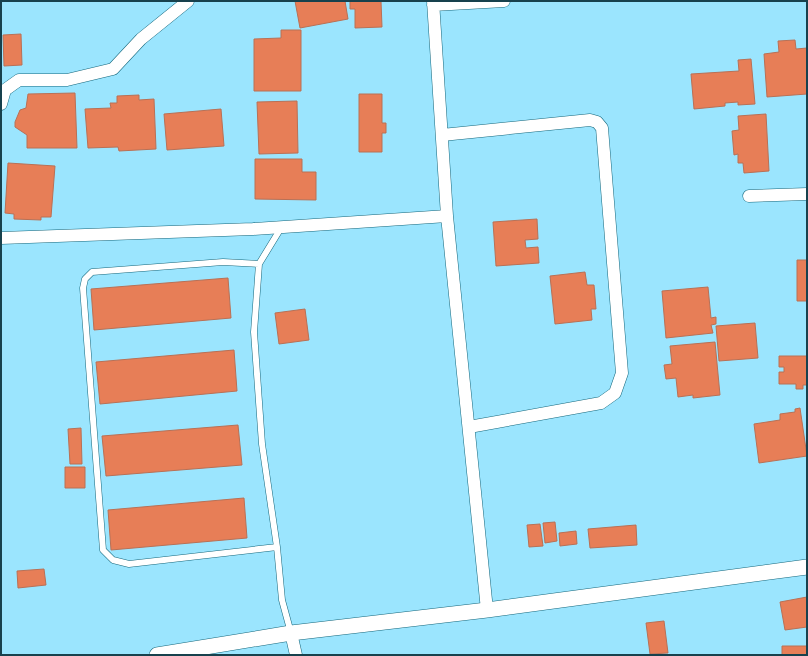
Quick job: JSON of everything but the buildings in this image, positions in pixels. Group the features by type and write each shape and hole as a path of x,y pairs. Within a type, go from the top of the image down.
{"street":[{"path":"1,104 5,90 19,80 68,80 113,69 141,38 188,1"},
{"path":"487,610 447,216 433,3 504,1"},
{"path":"442,135 590,120 597,122 602,128 622,366 622,373 615,393 601,403 469,427"},
{"path":"749,196 807,194"},
{"path":"1,238 281,227 447,216"},
{"path":"157,655 291,633 487,610 807,567"},
{"path":"291,633 296,655"}],"lane":[{"path":"281,227 259,264 254,332 257,391 262,444 282,600 291,633"},
{"path":"259,264 223,262 92,272 84,279 83,288 103,550 113,560 129,564 276,547"}]}
